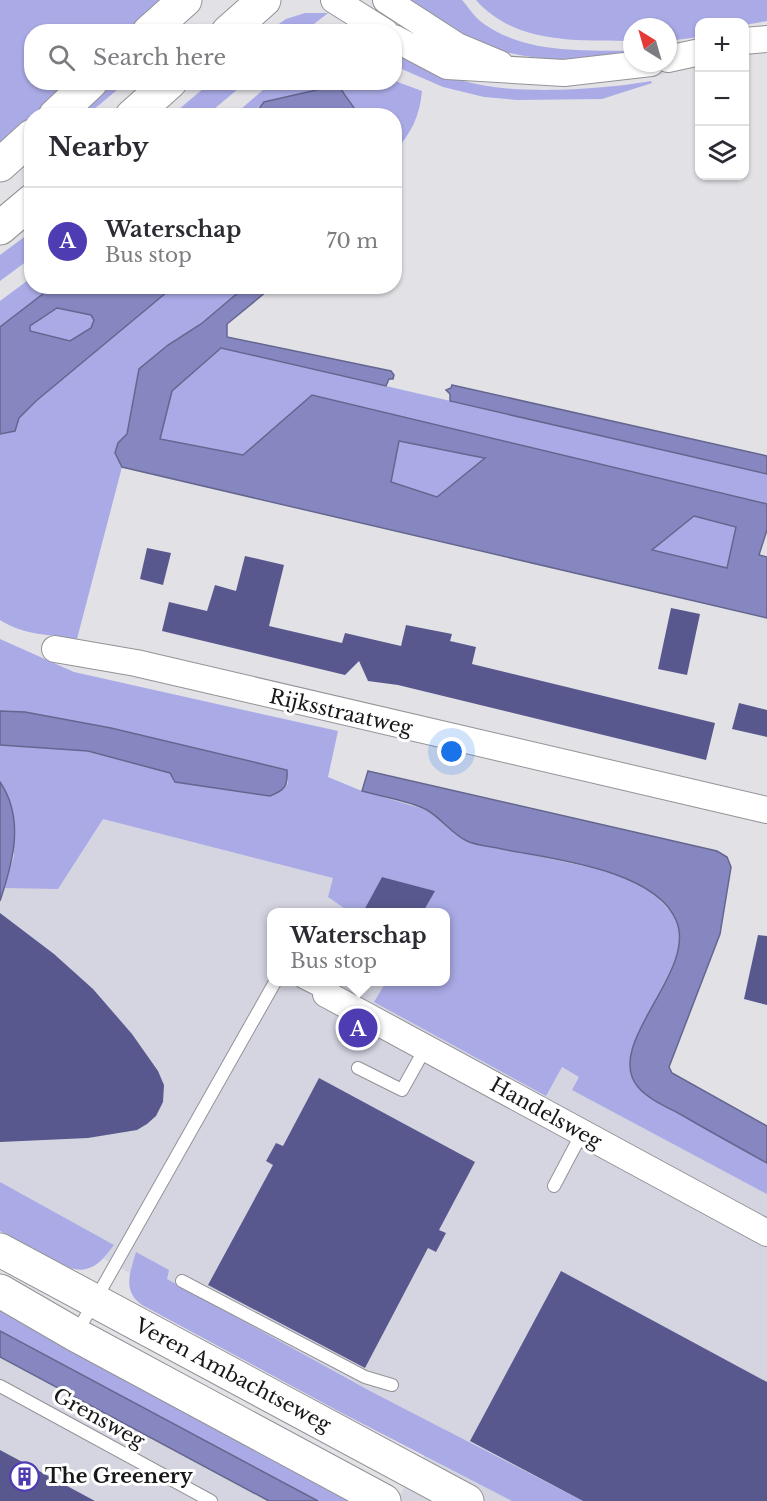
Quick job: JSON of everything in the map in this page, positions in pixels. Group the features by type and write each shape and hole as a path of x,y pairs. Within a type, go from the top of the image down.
{"main road":[{"path":"158,24 186,0"},
{"path":"237,24 264,0"},
{"path":"63,108 83,90"},
{"path":"141,108 161,90"},
{"path":"0,165 24,143"},
{"path":"0,228 24,208"},
{"name":"Veren Ambachtseweg","path":"0,1250 467,1501"},
{"name":"Veren Ambachtseweg","path":"0,1291 76,1335 384,1501"}],"street":[{"path":"334,0 372,24"},
{"path":"386,0 457,46 519,72"},
{"path":"749,41 767,39"},
{"path":"402,42 447,66 564,73 623,66"},
{"path":"677,57 695,53"},
{"name":"Rijksstraatweg","path":"55,649 136,663 767,810"},
{"name":"Handelsweg","path":"326,994 767,1233"}],"lane":[{"path":"76,1335 271,986"},
{"path":"311,986 326,994"},
{"path":"358,1068 402,1090 426,1047"},
{"path":"554,1186 582,1133"},
{"path":"182,1281 365,1377 392,1385"},
{"name":"Grensweg","path":"0,1386 211,1501"}],"shaded area":[{"path":"0,0 163,0 135,24 24,24 24,90 61,90 40,108 24,108 24,122 0,143"},
{"path":"402,0 462,0 484,24 518,41 574,50 623,51 623,55 565,60 520,55 477,44 428,19"},
{"path":"476,0 767,0 767,21 749,24 749,18 695,18 695,38 677,40 677,18 623,18 623,41 548,37 510,25 492,15"},
{"path":"305,13 328,13 314,24 279,24 286,19"},
{"path":"402,52 453,77 497,87 550,90 605,87 651,81 652,83 602,99 517,100 484,97 443,87 402,69"},
{"path":"402,84 422,91 414,124 402,143 402,108 354,108 344,92 258,108 242,108 263,90 402,90"},
{"path":"104,90 117,90 95,108 84,108"},
{"path":"202,90 237,90 215,108 180,108"},
{"path":"316,90 342,90 354,108 259,108 264,102"},
{"path":"24,237 24,263 0,281 0,255"},
{"path":"24,283 24,294 43,294 0,327 0,301"},
{"path":"43,294 165,294 36,401 19,418 15,431 0,434 0,327","holes":["57,308 91,315 94,320 91,328 70,341 30,331 30,326"]},
{"path":"165,294 237,294 139,369 127,434 115,453 122,467 77,639 28,632 0,620 0,434 15,431 19,418 36,401"},
{"path":"237,294 263,294 227,324 227,337 391,371 394,375 386,386 221,348 172,391 160,439 243,455 312,395 767,504 767,530 759,555 767,557 767,618 122,467 115,453 118,443 127,434 139,369 168,345 201,324","holes":["399,441 484,458 437,497 391,482","694,516 736,527 727,568 652,550"]},
{"path":"57,308 91,315 94,320 91,328 70,341 30,331 29,326"},
{"path":"221,348 767,474 767,504 313,396 243,455 160,439 172,391"},
{"path":"452,385 767,456 767,474 450,401 450,394 446,390"},
{"path":"399,441 485,458 437,497 391,482"},
{"path":"694,516 737,527 727,568 652,550"},
{"path":"0,639 74,672 338,731 328,777 362,791 427,810 467,841 620,874 649,888 676,918 681,935 677,957 633,1045 666,1106 767,1163 767,1194 572,1090 579,1077 562,1067 546,1096 374,1002 384,986 450,986 450,908 425,908 434,891 382,877 365,908 344,908 328,897 333,878 103,819 58,889 4,888 14,856 7,793 0,782 0,745 88,751 171,773 283,790 288,783 287,770 111,728 26,712 0,711"},
{"path":"0,711 25,712 111,728 287,770 287,780 279,792 270,796 175,782 170,773 88,751 0,745"},
{"path":"0,718 61,727 714,865 656,1074 767,1137 767,1501 396,1501 432,1444 0,1200"},
{"path":"368,771 717,851 727,857 731,867 720,934 669,1067 672,1073 767,1126 767,1163 652,1099 638,1087 630,1070 632,1050 640,1029 675,962 679,940 676,920 664,903 646,889 599,869 467,841 432,813 420,807 362,791"},
{"path":"0,782 8,796 12,811 14,841 9,871 0,901"},
{"path":"0,1182 114,1245 98,1263 86,1269 77,1270 67,1267 43,1256 0,1231"},
{"path":"136,1252 169,1270 167,1279 370,1391 583,1501 512,1501 340,1412 142,1305 132,1294 129,1281"},
{"path":"0,1303 366,1501 318,1501 0,1331"},
{"path":"0,1331 318,1501 269,1501 0,1357"},
{"path":"0,1333 289,1501 0,1501"}],"building":[{"path":"147,548 171,553 163,585 140,579"},
{"path":"245,556 284,565 269,626 342,643 345,633 401,646 406,625 452,634 450,641 476,647 472,664 715,723 706,760 398,685 368,681 359,661 345,675 162,631 169,602 207,611 215,585 236,591"},
{"path":"671,608 700,614 687,675 658,669"},
{"path":"739,703 767,710 767,737 732,729"},
{"path":"382,877 435,891 425,908 365,908"},
{"path":"0,913 54,954 93,989 132,1034 158,1071 164,1085 163,1102 156,1116 147,1124 137,1130 88,1138 0,1142"},
{"path":"758,935 767,936 767,1005 744,999"},
{"path":"319,1078 475,1162 439,1230 446,1233 436,1252 428,1248 365,1368 208,1285 273,1165 266,1161 276,1143 283,1146"},
{"path":"561,1271 767,1382 767,1501 583,1501 470,1441"},
{"name":"The Greenery","path":"0,1450 95,1501 0,1501"}],"place":[{"name":"Waterschap","path":"358,1028"},
{"name":"The Greenery","path":"24,1476"}]}
